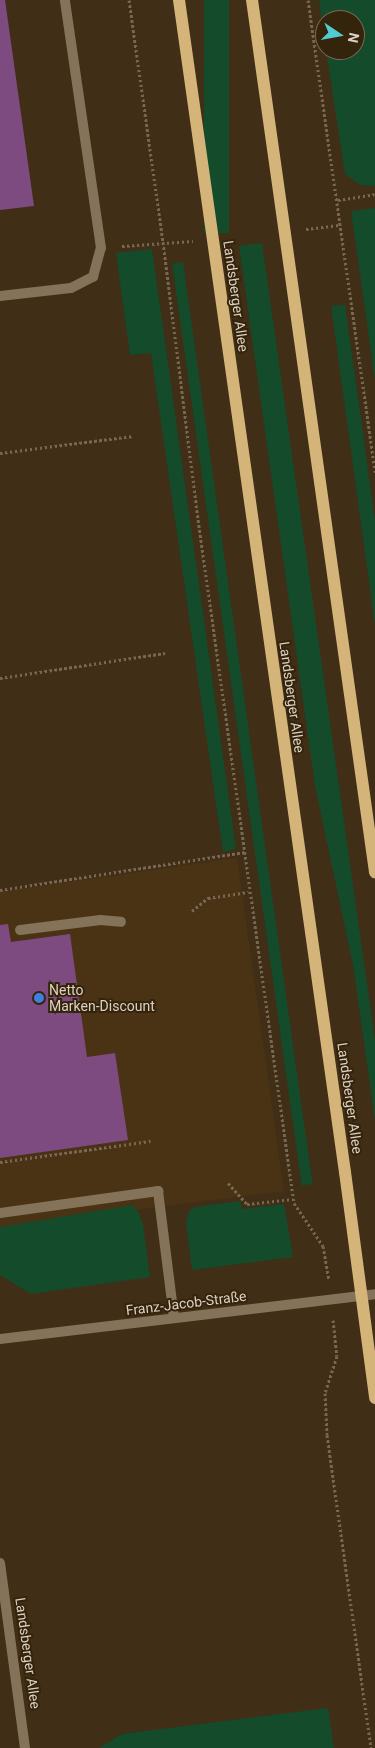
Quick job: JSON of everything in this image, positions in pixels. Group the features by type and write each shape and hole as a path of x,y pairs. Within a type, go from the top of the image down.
{"main road":[{"name":"Landsberger Allee","path":"179,0 369,1295 375,1398"},
{"path":"252,0 375,872"}],"street":[{"path":"0,296 71,288 94,277 101,248 65,0"},
{"path":"20,930 100,920 121,922"},
{"path":"0,1213 158,1191 174,1318"},
{"name":"Franz-Jacob-Straße","path":"0,1340 369,1295"},
{"name":"Landsberger Allee","path":"0,1562 25,1748"}],"path":[{"path":"129,0 163,242 196,505 294,1201 323,1246 326,1258"},
{"path":"308,0 338,200 375,472"},
{"path":"338,200 375,194"},
{"path":"285,232 340,225"},
{"path":"101,248 163,242 214,241"},
{"path":"0,453 133,436"},
{"path":"0,678 165,654"},
{"path":"0,890 245,852"},
{"path":"192,911 208,898 250,892"},
{"path":"0,1162 151,1141"},
{"path":"228,1183 247,1204 294,1201"},
{"path":"335,1334 337,1356 325,1393 327,1435 371,1748"}],"shaded area":[{"path":"237,858 284,1191 0,1227 0,892"}],"green space":[{"path":"204,0 229,0 229,233 204,233"},
{"path":"319,0 375,0 375,186 360,185 345,174 328,60 365,60 365,10 320,10"},
{"path":"375,208 375,380 351,211"},
{"path":"262,243 375,1040 375,1120 353,965 315,786 239,246"},
{"path":"152,249 236,849 223,852 151,353 130,355 116,253"},
{"path":"183,262 313,1184 302,1185 172,264"},
{"path":"345,305 375,520 375,625 331,306"},
{"path":"241,1201 242,1209 284,1204 293,1257 192,1270 186,1222 189,1212 194,1207"},
{"path":"132,1205 138,1211 143,1224 150,1277 31,1294 0,1275 0,1227"},
{"path":"328,1708 334,1748 99,1748 122,1734"}],"building":[{"path":"0,0 5,0 34,206 0,210"},
{"name":"Netto Marken-Discount","path":"8,924 11,942 70,934 87,1057 115,1053 128,1140 0,1158 0,925"}],"place":[{"name":"Netto Marken-Discount","path":"39,998"}]}
